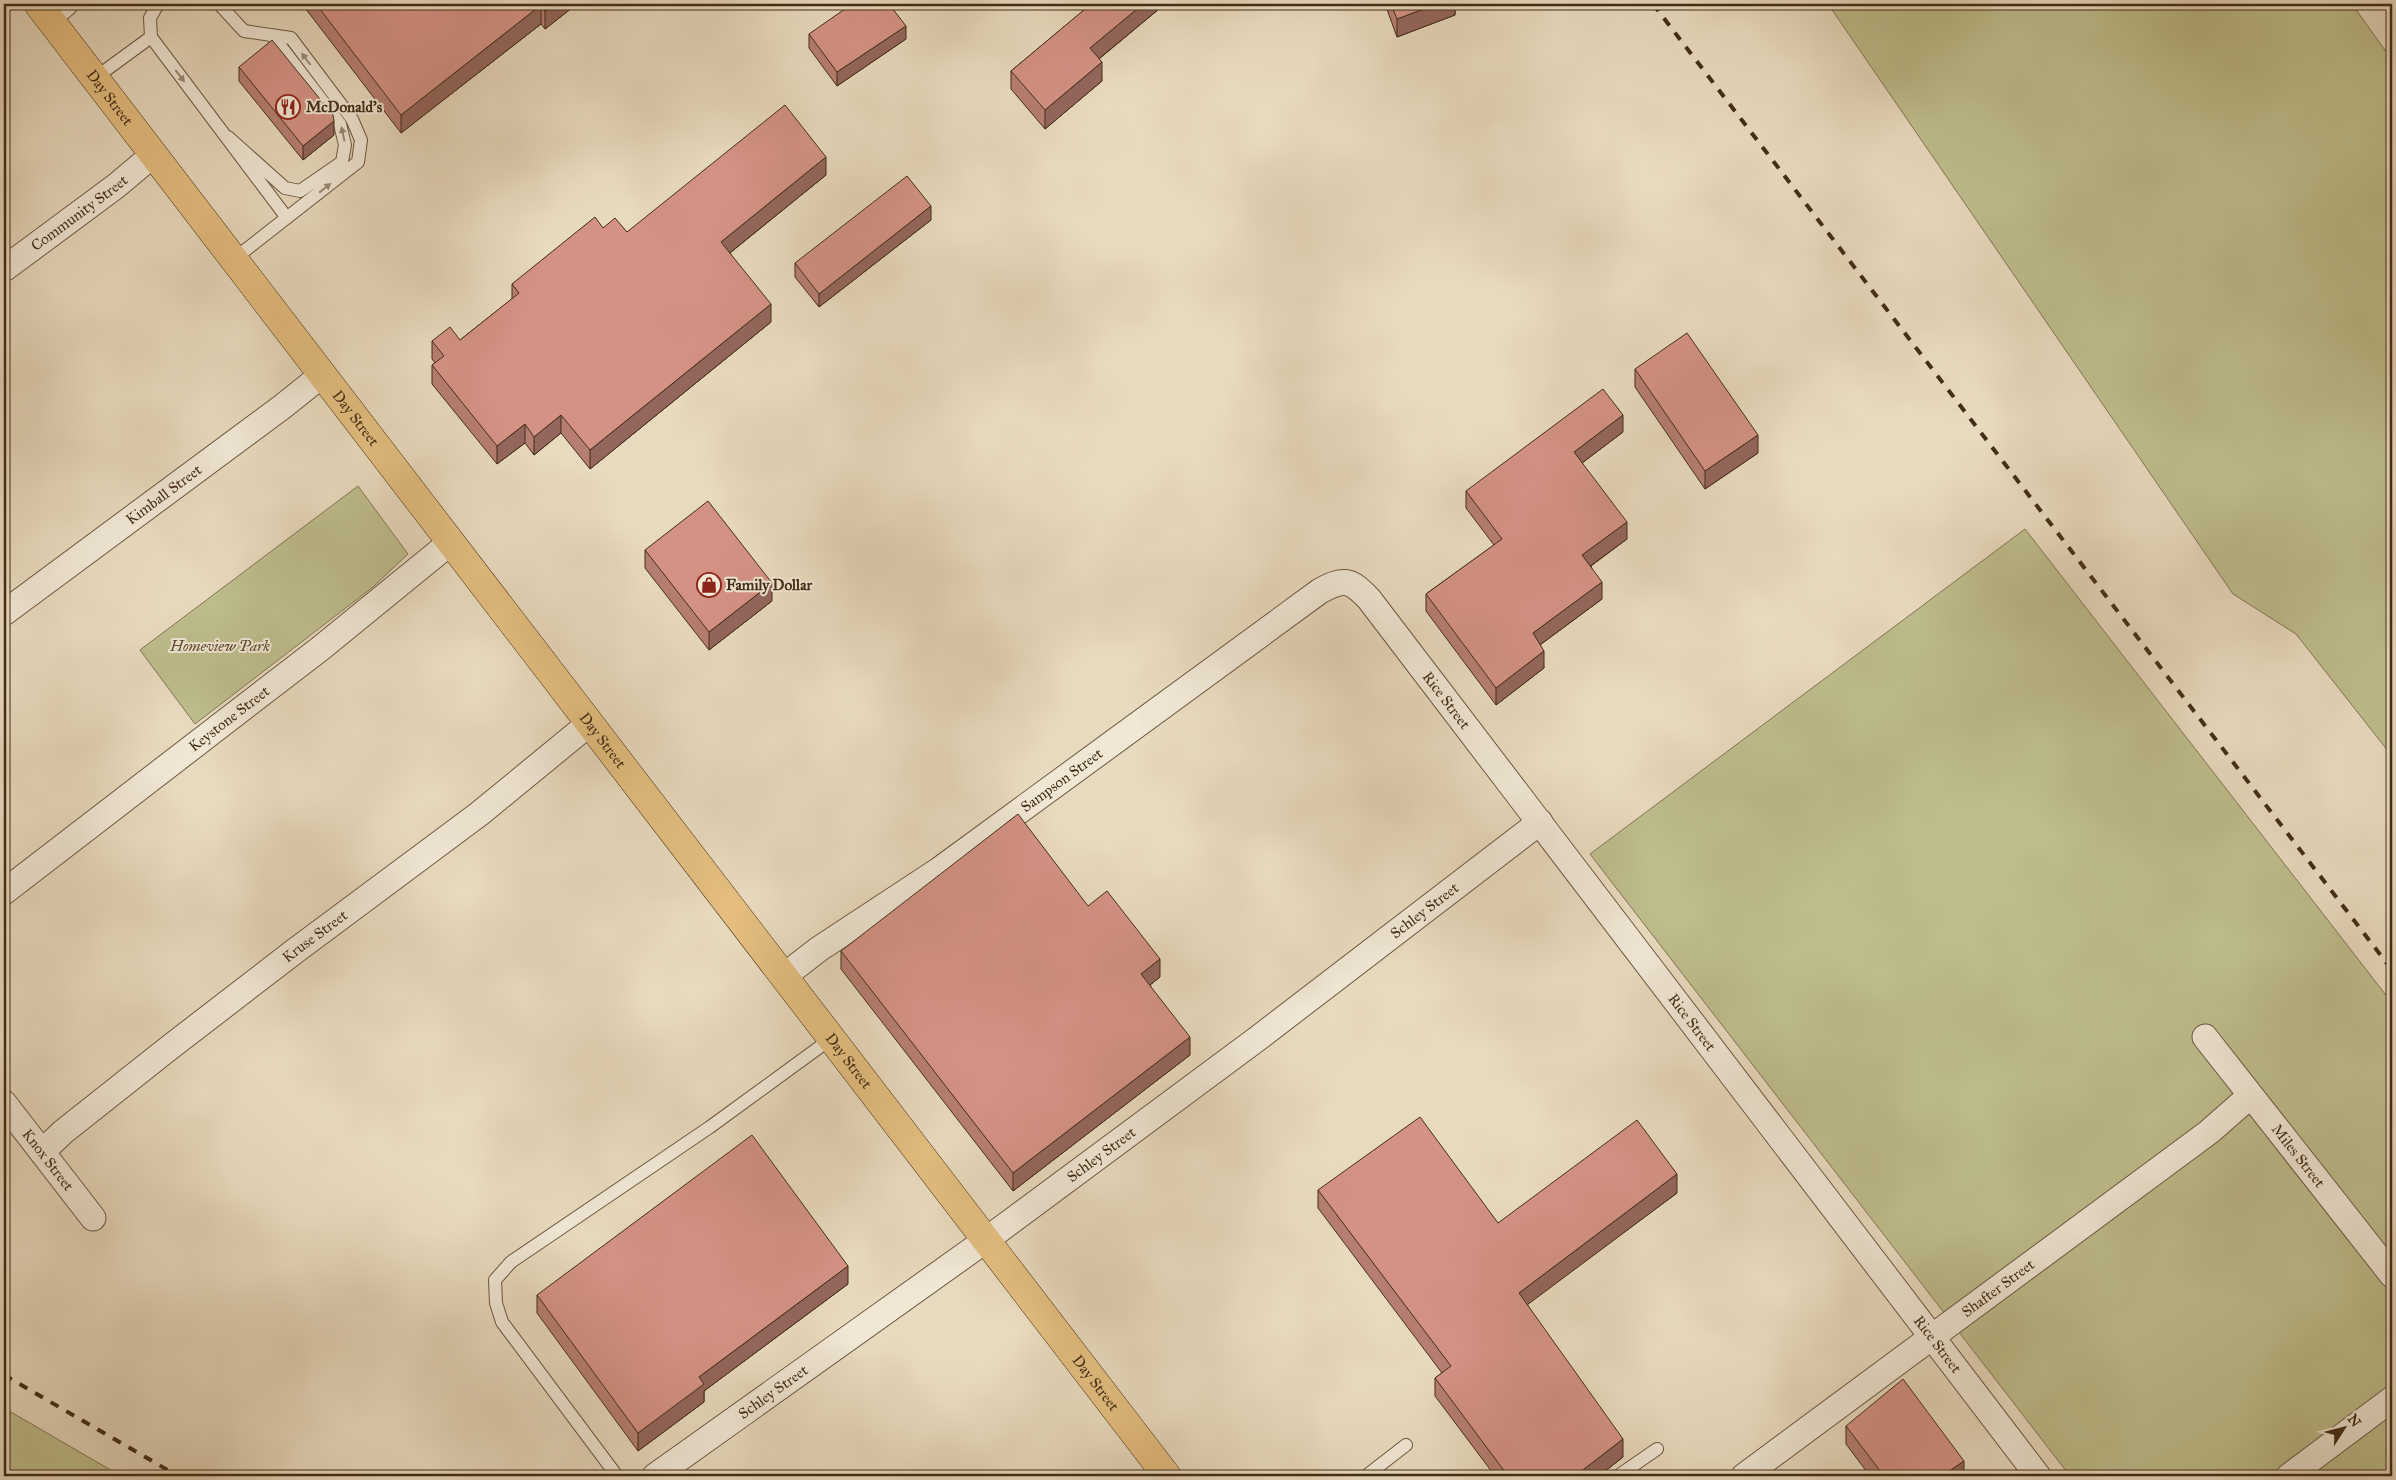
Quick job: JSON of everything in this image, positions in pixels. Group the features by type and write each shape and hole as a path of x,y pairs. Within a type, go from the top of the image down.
{"main road":[{"name":"Day Street","path":"50,8 95,78 153,155 1167,1476"}],"street":[{"name":"Community Street","path":"4,269 116,186 153,155"},
{"name":"Kimball Street","path":"4,613 282,407 322,375"},
{"name":"Keystone Street","path":"4,892 321,648 451,542"},
{"name":"Rice Street","path":"1337,581 1356,585 1369,599 2038,1476"},
{"name":"Sampson Street","path":"784,976 818,949 939,870 1320,590 1337,581"},
{"name":"Kruse Street","path":"42,1152 63,1132 169,1048 479,814 590,723"},
{"name":"Schley Street","path":"655,1476 986,1240 1257,1040 1540,822"},
{"name":"Miles Street","path":"2205,1037 2392,1275"},
{"name":"Shafter Street","path":"1744,1476 2209,1132 2250,1096"},
{"name":"Knox Street","path":"4,1103 93,1218"},
{"path":"2289,1476 2392,1399"}],"lane":[{"path":"158,4 150,18 151,37 287,218"},
{"path":"219,4 244,31 291,38 352,120 361,140 358,162 234,259"},
{"path":"228,137 285,188 300,191 342,162 345,145 340,124 272,35"},
{"path":"95,78 151,37"},
{"path":"617,1476 502,1322 496,1304 495,1280 511,1262 702,1133 832,1038"},
{"path":"1366,1476 1406,1445"},
{"path":"1618,1476 1658,1449"}],"green space":[{"path":"1828,4 2352,4 2392,60 2392,756 2296,634 2233,594"},
{"name":"Homeview Park","path":"358,486 408,554 373,587 195,724 140,650"},
{"path":"2025,529 2392,1003 2392,1476 2070,1476 1590,854"},
{"path":"4,1408 121,1476 4,1476"}],"building":[{"path":"316,4 554,4 545,11 541,5 401,115"},
{"path":"852,4 889,4 906,26 837,72 809,34"},
{"path":"1091,4 1143,4 1090,48 1102,62 1045,110 1011,71"},
{"path":"1391,4 1437,4 1397,19"},
{"name":"McDonald's","path":"272,40 333,115 334,121 303,146 239,67"},
{"path":"785,105 826,157 721,242 771,304 590,450 561,415 534,437 525,424 497,446 432,365 444,356 432,341 450,327 460,340 519,293 512,284 595,217 603,228 615,218 627,232"},
{"path":"907,176 931,206 819,294 795,263"},
{"path":"1687,333 1758,435 1705,471 1635,369"},
{"path":"1603,389 1623,415 1574,452 1627,522 1582,555 1602,582 1533,633 1544,651 1496,688 1426,594 1502,539 1466,491"},
{"name":"Family Dollar","path":"708,501 772,583 709,632 645,550"},
{"path":"1018,814 1088,906 1107,891 1160,959 1141,974 1190,1037 1013,1173 841,951"},
{"path":"1420,1117 1498,1223 1637,1120 1677,1174 1519,1293 1623,1439 1575,1476 1508,1476 1435,1378 1451,1366 1318,1190"},
{"path":"752,1135 848,1266 699,1377 704,1384 638,1433 537,1295"},
{"path":"1903,1379 1964,1461 1942,1476 1884,1476 1846,1426"}],"railway":[{"path":"1653,4 2392,970"},
{"path":"4,1375 178,1476"}],"place":[{"name":"McDonald's","path":"288,107"},
{"name":"Family Dollar","path":"709,585"}]}
